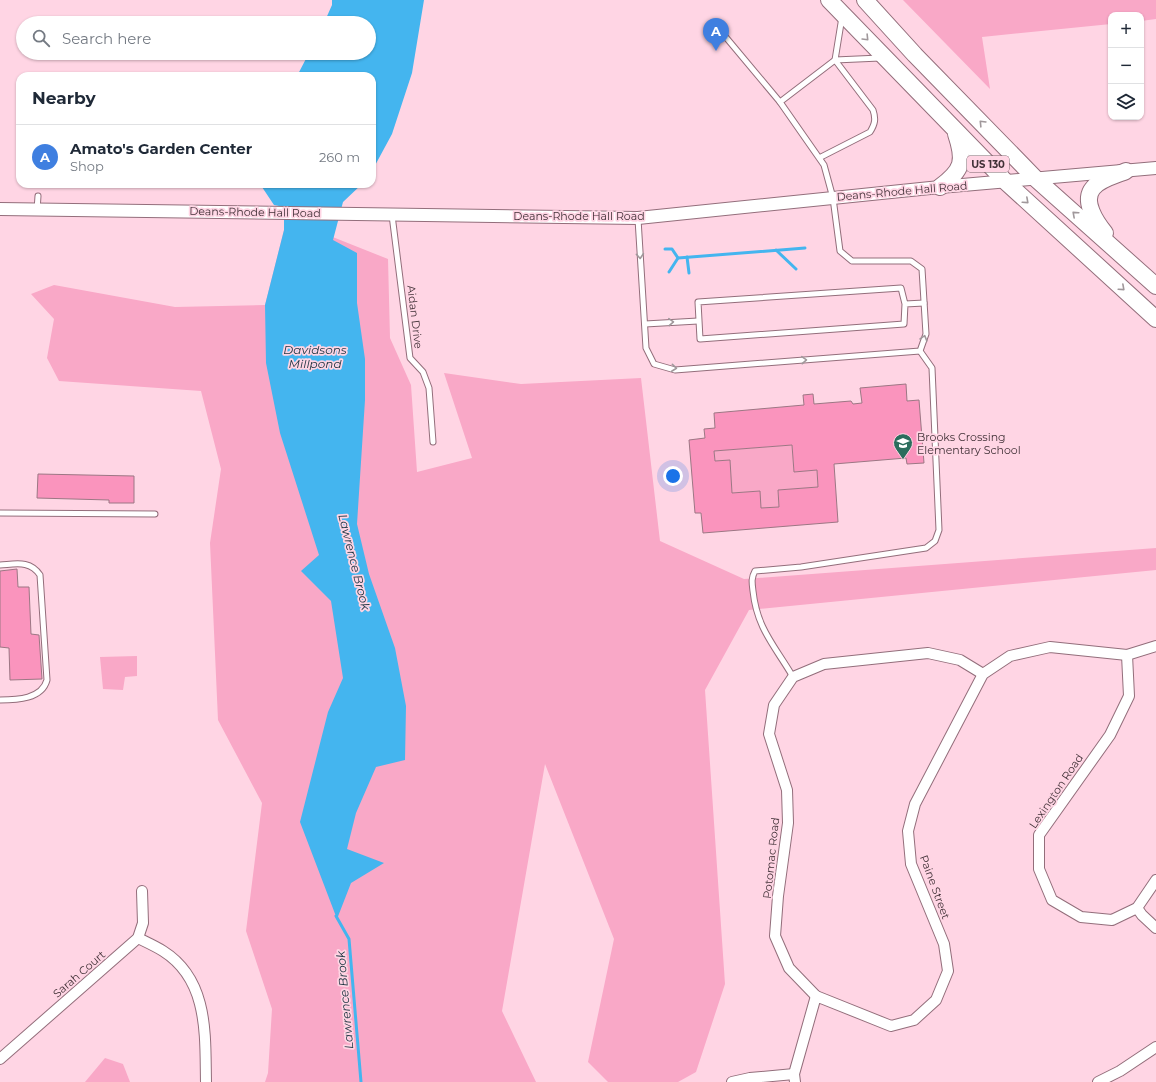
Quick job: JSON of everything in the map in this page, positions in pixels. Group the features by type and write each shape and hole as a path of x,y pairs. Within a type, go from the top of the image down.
{"highway":[{"name":"US 130","path":"829,0 1006,182 1156,319"},
{"name":"US 130","path":"865,0 915,55 1036,179 1156,286"},
{"path":"940,187 954,175 960,165 962,154 954,130"},
{"path":"1124,258 1094,219 1089,201 1093,188 1101,182 1126,171"}],"street":[{"name":"Deans-Rhode Hall Road","path":"0,209 638,218 940,187 1156,168"},
{"path":"1127,655 1156,646"},
{"name":"Paine Street","path":"816,996 891,1026 914,1020 936,1000 948,971 944,944 911,864 908,831 916,804 983,674 1010,656 1050,647 1127,655"},
{"path":"793,677 824,664 928,653 960,660 983,674"},
{"name":"Lexington Road","path":"1127,655 1129,696 1110,735 1039,835 1038,869 1052,900 1081,917 1112,920 1138,908"},
{"name":"Potomac Road","path":"793,677 774,705 769,734 787,790 788,823 778,896 775,936 789,968 816,996"},
{"path":"1156,880 1138,908 1142,915 1156,928"},
{"path":"142,891 143,923 138,938 164,952 183,970 200,1000 205,1024 206,1082"},
{"name":"Sarah Court","path":"0,1059 138,938"},
{"path":"732,1082 750,1078 794,1078 816,996"},
{"path":"1098,1082 1120,1071 1156,1046"}],"lane":[{"path":"820,158 870,132 876,118 874,110 834,60 842,14"},
{"path":"724,35 780,102 824,165 833,198 840,251 852,261 911,260 922,269 926,334 920,351"},
{"path":"780,102 834,60 885,58"},
{"path":"37,210 38,196"},
{"name":"Aidan Drive","path":"392,214 410,358 422,372 429,388 433,442"},
{"path":"638,218 646,348 654,364 674,370 920,351"},
{"path":"901,288 905,304 904,324 700,339 698,302 901,288"},
{"path":"905,304 924,303"},
{"path":"645,324 698,321"},
{"path":"793,677 765,634 754,607 751,577 755,571 801,567 892,554 926,548 935,541 939,530 939,523 932,368 920,351"},
{"path":"0,513 155,514"},
{"path":"0,565 29,564 35,568 40,575 47,680 45,687 35,695 0,700"}],"shaded area":[{"path":"903,0 1156,0 1156,19 1144,21 1144,12 1108,12 1108,24 982,37 990,89"},
{"path":"310,228 388,259 390,338 411,385 417,472 472,458 444,373 521,384 641,378 660,541 744,579 1156,548 1156,570 749,610 705,690 725,984 696,1072 678,1082 608,1082 588,1062 614,939 545,764 502,1011 536,1082 265,1082 268,1073 272,1009 246,931 262,803 218,720 210,543 221,469 201,391 59,381 47,358 54,319 31,294 54,285 175,307 265,305 284,230"},
{"path":"792,445 794,472 817,470 818,487 778,490 779,507 761,508 759,491 732,493 730,460 715,461 714,451"},
{"path":"137,656 137,676 125,677 123,690 103,689 100,657"},
{"path":"105,1058 123,1064 130,1082 85,1082"}],"water":[{"path":"332,0 424,0 412,73 392,134 376,164 376,72 299,72 305,60 376,60 376,16 327,16 332,5"},
{"name":"Davidsons Millpond","path":"263,188 358,188 343,202 333,240 357,253 357,303 365,359 365,400 357,524 369,574 395,648 406,706 405,760 376,767 356,813 347,849 384,863 351,883 337,919 300,822 328,712 343,678 331,601 301,571 319,555 280,433 266,363 265,305 284,230 284,207 274,205"}],"building":[{"path":"906,384 907,401 919,400 924,463 907,464 906,458 834,464 838,522 703,533 701,513 695,513 689,440 705,438 704,429 715,428 714,413 804,405 803,395 813,394 814,404 851,401 853,404 862,403 860,388","holes":["792,445 794,472 817,470 818,487 778,490 779,507 761,508 760,491 732,493 730,460 715,461 714,451"]},
{"path":"38,474 134,476 134,503 109,503 109,500 37,498"},
{"path":"17,569 18,587 29,587 31,634 39,635 42,679 10,680 9,648 0,647 0,571"}],"waterway":[{"path":"669,272 678,258 805,248"},
{"path":"665,249 672,249 678,258"},
{"path":"776,250 796,269"},
{"path":"687,257 689,273"},
{"name":"Lawrence Brook","path":"336,916 349,939 361,1082"}],"place":[{"name":"Amato's Garden Center","path":"716,51"},
{"name":"Brooks Crossing Elementary School","path":"903,460"}]}
